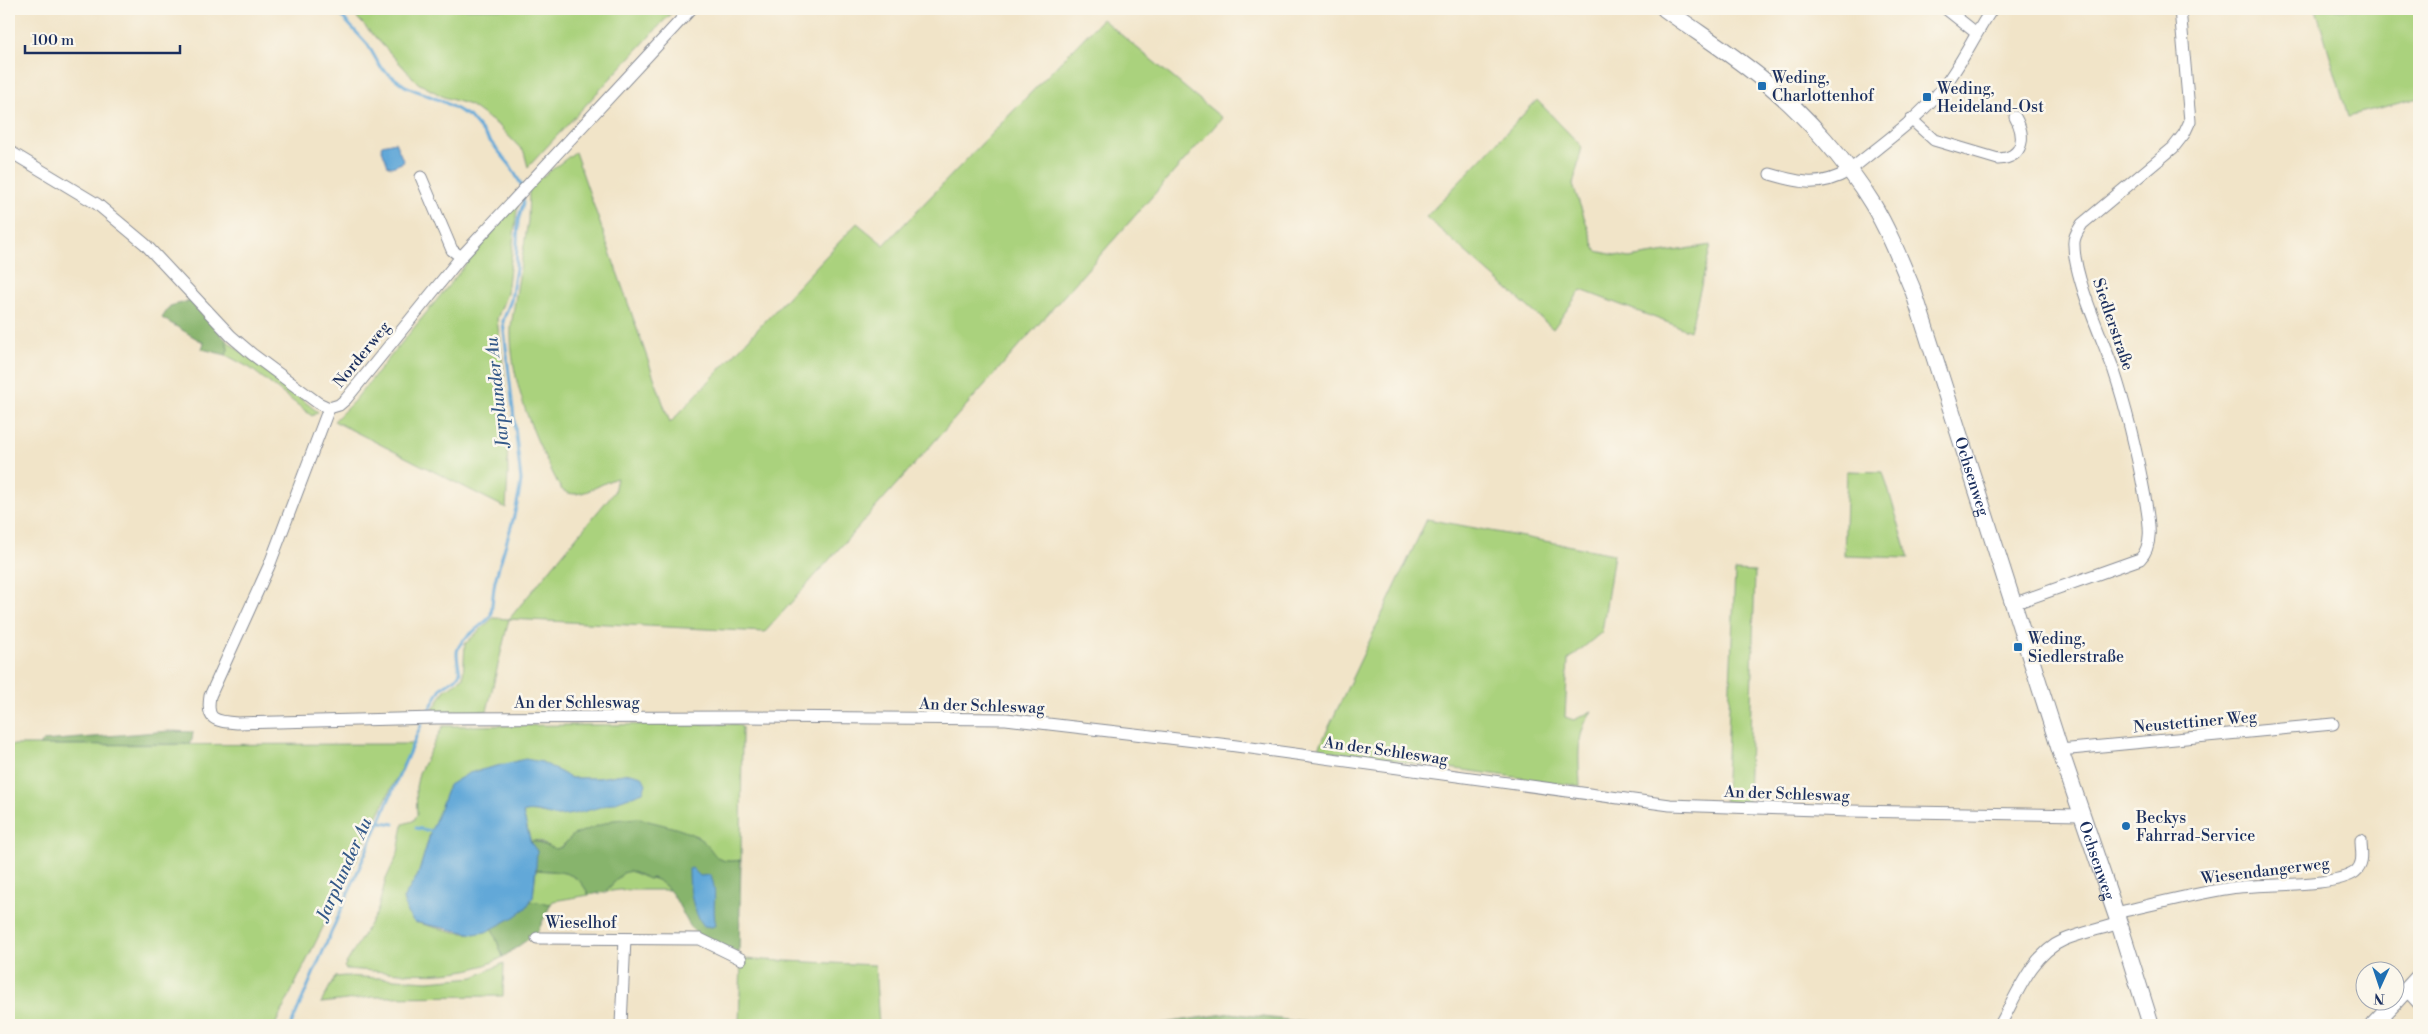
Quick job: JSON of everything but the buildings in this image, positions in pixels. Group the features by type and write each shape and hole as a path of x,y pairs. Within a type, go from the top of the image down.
{"main road":[{"name":"Ochsenweg","path":"1665,9 1766,82 1799,112 1849,171 1872,202 1914,293 2060,750 2151,1025"}],"street":[{"name":"Norderweg","path":"9,151 97,204 145,244 231,336 318,404 329,408 339,405 346,399 461,257 690,9"},
{"path":"1946,9 1975,32"},
{"path":"1770,174 1812,183 1835,179 1849,171 1911,119 1943,88 1975,32 1992,9"},
{"name":"Siedlerstraße","path":"2013,604 2140,559 2146,553 2149,544 2148,516 2136,446 2114,371 2076,265 2074,244 2075,236 2082,224 2173,148 2184,134 2190,122 2190,97 2180,9"},
{"path":"1911,119 1934,140 1998,159 2008,159 2015,155 2019,148 2020,126 2015,117"},
{"path":"421,177 452,250 461,257"},
{"name":"An der Schleswag","path":"329,408 269,566 210,696 209,715 215,720 237,723 446,718 757,717 1006,719 1229,745 1670,805 1849,811 2082,815"},
{"name":"Neustettiner Weg","path":"2060,750 2333,724"},
{"name":"Wiesendangerweg","path":"2000,1025 2036,962 2062,940 2117,918 2216,890 2258,884 2305,883 2347,876 2356,871 2362,862 2361,840"},
{"name":"Wieselhof","path":"537,938 700,939 740,959"},
{"name":"Wieselhof","path":"621,1025 625,938"},
{"path":"2419,976 2406,990 2419,1004"},
{"path":"2373,1025 2385,1012"}],"green space":[{"path":"349,9 675,9 528,167 524,152 499,126 470,105 444,97 418,83"},
{"path":"2316,9 2419,9 2419,98 2348,116"},
{"path":"1102,19 1222,118 765,632 509,619 614,492 617,478 581,493 568,493 561,489 533,431 514,368 511,326 528,221 529,187 575,152 670,423 857,223 884,245"},
{"path":"1537,100 1582,147 1573,185 1596,251 1629,258 1711,245 1690,331 1581,290 1553,329 1426,217"},
{"path":"518,201 507,293 497,319 505,383 508,474 506,508 334,421 354,401"},
{"path":"190,301 226,340 228,349 226,355 202,349 204,343 162,318 170,306"},
{"path":"226,340 318,412 312,416 250,368 226,355 228,349"},
{"path":"1847,471 1883,472 1909,558 1844,556"},
{"path":"1427,519 1614,554 1602,632 1568,660 1565,717 1574,720 1592,711 1580,738 1580,786 1318,750"},
{"path":"1735,571 1755,572 1748,803 1725,801"},
{"path":"493,618 509,619 487,711 432,712 444,691 463,678 465,644"},
{"path":"737,724 742,727 741,860 729,862 717,859 697,836 660,825 573,835 560,848 555,849 540,841 533,840 531,843 523,813 529,811 558,816 630,773 599,778 571,778 542,762 431,831 418,875 403,899 414,922 443,930 464,933 484,932 492,928 503,957 486,965 447,973 406,973 346,969 344,967 377,912 386,879 398,853 403,824 413,821 417,815 416,787 419,773 443,726"},
{"path":"170,731 193,732 192,740 189,744 39,745 43,741"},
{"path":"413,744 275,1025 9,1025 9,745"},
{"path":"637,818 691,834 704,842 719,858 731,861 741,860 739,953 697,934 667,887 652,878 649,879 630,871 623,873 605,892 589,895 574,877 561,872 536,870 531,843 533,840 556,849 562,847 573,835 613,820"},
{"path":"536,870 561,872 574,877 589,895 553,901 551,904 530,901 533,897"},
{"path":"630,871 649,879 660,881 670,890 619,890 605,892 623,873"},
{"path":"530,901 551,904 537,933 503,957 492,928 514,917"},
{"path":"741,959 875,965 879,1025 739,1025"},
{"path":"504,963 503,996 373,997 321,1003 335,977 428,981 474,977"},
{"path":"1231,1013 1329,1025 1150,1025"}],"water":[{"path":"395,142 404,162 392,167 388,166 381,147 382,145"},
{"path":"525,759 542,762 571,778 599,778 630,773 642,776 646,784 643,792 582,812 561,816 537,812 523,813 531,843 537,851 536,866 533,897 526,908 514,917 486,932 474,934 414,922 407,913 403,899 418,875 431,831 449,785 469,773"},
{"path":"692,868 700,876 710,875 713,881 716,925 712,927 704,926 694,907 689,876 689,869"}],"waterway":[{"name":"Jarplunder Au","path":"335,9 368,45 381,68 405,86 444,102 470,117 510,165 522,186"},
{"name":"Jarplunder Au","path":"428,712 441,688 460,673 457,653 461,643 491,616 495,581 519,493 521,480 503,321 511,300 516,268 518,221 523,204 523,195"},
{"name":"Jarplunder Au","path":"291,1025 422,723"},
{"path":"381,822 394,824"},
{"path":"416,828 431,831"}],"place":[{"name":"Weding, Charlottenhof","path":"1762,86"},
{"name":"Weding, Heideland-Ost","path":"1927,97"},
{"name":"Weding, Siedlerstraße","path":"2018,647"},
{"name":"Beckys Fahrrad-Service","path":"2126,826"}]}
